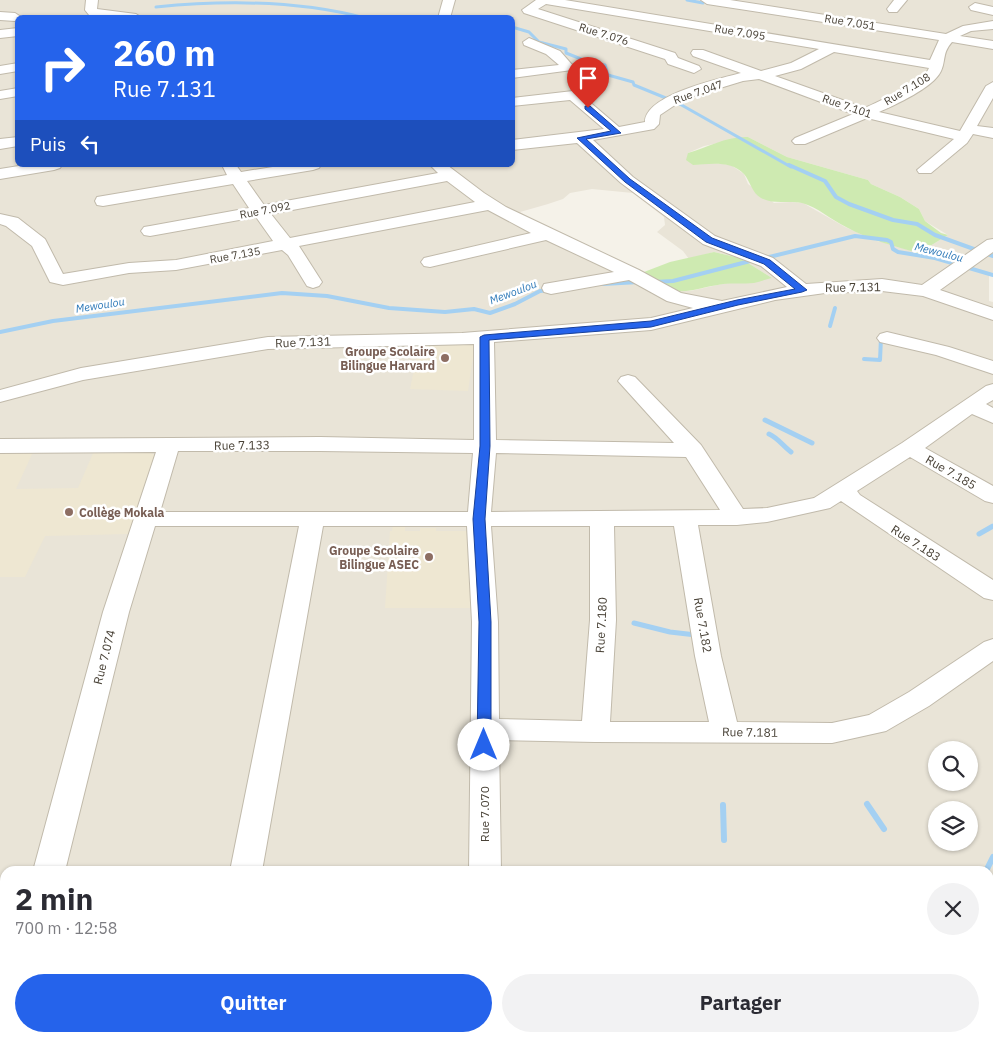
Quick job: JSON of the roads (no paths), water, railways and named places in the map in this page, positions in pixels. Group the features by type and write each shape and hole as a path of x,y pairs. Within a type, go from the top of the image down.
{"street":[{"path":"92,0 91,10 93,12 114,15"},
{"path":"445,15 448,0"},
{"name":"Rue 7.076","path":"543,0 528,10 670,56 673,61 694,69"},
{"name":"Rue 7.095","path":"543,0 937,64"},
{"name":"Rue 7.051","path":"707,0 993,45"},
{"path":"670,56 698,53 753,34 796,0"},
{"path":"975,7 993,11"},
{"path":"0,16 15,17"},
{"path":"515,74 557,70 567,66 553,51 523,41 574,25"},
{"path":"949,38 964,28 993,26"},
{"path":"0,34 15,32"},
{"name":"Rue 7.108","path":"800,141 865,113 919,84 932,75 937,64 937,56 949,38"},
{"name":"Rue 7.047","path":"515,145 581,138 650,126 655,112 679,96 742,77 762,75 796,66 834,47"},
{"name":"Rue 7.101","path":"698,53 865,113 905,124 966,132 993,133"},
{"path":"0,70 15,68"},
{"path":"557,70 573,95 617,133"},
{"path":"925,170 962,140 993,86"},
{"path":"0,94 15,92"},
{"path":"515,102 573,95"},
{"path":"581,138 627,180 709,240 767,262 802,290"},
{"path":"0,144 15,142"},
{"path":"0,174 42,167"},
{"path":"103,201 233,171 286,167"},
{"path":"444,170 491,204 546,234 634,274 674,299 691,303 737,303"},
{"name":"Rue 7.092","path":"150,231 380,188 444,170"},
{"path":"233,171 276,234 295,252 313,282"},
{"name":"Rue 7.135","path":"0,219 12,222 39,243 58,279 69,280 142,266 176,265 491,204"},
{"path":"430,262 524,241 546,234"},
{"path":"926,291 993,244"},
{"path":"551,288 634,274"},
{"name":"Rue 7.131","path":"0,396 81,374 115,367 268,343 484,337 651,324 699,314 737,303 825,287 882,285 926,291 993,314"},
{"name":"Rue 7.070","path":"484,337 485,446 479,519 485,622 485,866"},
{"path":"887,338 942,351 993,368"},
{"path":"628,381 693,450 737,518"},
{"path":"146,519 685,519 737,518 793,511 822,503 910,448 993,390"},
{"path":"972,406 993,417"},
{"name":"Rue 7.133","path":"0,446 320,444 693,450"},
{"name":"Rue 7.074","path":"50,866 116,612 170,446"},
{"name":"Rue 7.185","path":"910,448 993,496"},
{"name":"Rue 7.183","path":"843,489 852,500 993,592"},
{"name":"Rue 7.180","path":"595,732 603,620 602,518"},
{"path":"247,866 312,519"},
{"name":"Rue 7.182","path":"685,519 708,656 725,731"},
{"name":"Rue 7.181","path":"484,729 595,732 725,731 832,733 876,724 919,699 993,648"}],"waterway":[{"path":"687,0 703,3"},
{"path":"156,7 209,3 261,3 314,8 352,15"},
{"path":"515,28 529,32 539,42 566,49 566,53 591,63 605,65 608,75 633,82 634,85 678,103 791,167"},
{"path":"789,165 825,181 836,197 849,204 893,220 917,224 935,235 993,256"},
{"name":"Mewoulou","path":"765,258 855,236 887,240 891,242 893,249 898,252 935,258 993,275"},
{"name":"Mewoulou","path":"655,282 673,281 754,260"},
{"name":"Mewoulou","path":"603,284 639,282"},
{"name":"Mewoulou","path":"0,332 53,321 282,293 327,296 389,308 445,312 474,309 490,313 515,304 540,291 550,290"},
{"path":"830,326 835,308"},
{"path":"864,359 880,360 881,338"},
{"path":"765,420 812,443"},
{"path":"769,434 791,452"},
{"path":"979,534 993,526"},
{"path":"634,623 670,632 696,635"},
{"path":"867,804 884,829"},
{"path":"723,805 724,840"},
{"path":"988,866 993,857"}],"place":[{"name":"Groupe Scolaire Bilingue Harvard","path":"445,358"},
{"name":"Collège Mokala","path":"69,512"},
{"name":"Groupe Scolaire Bilingue ASEC","path":"429,557"}]}
